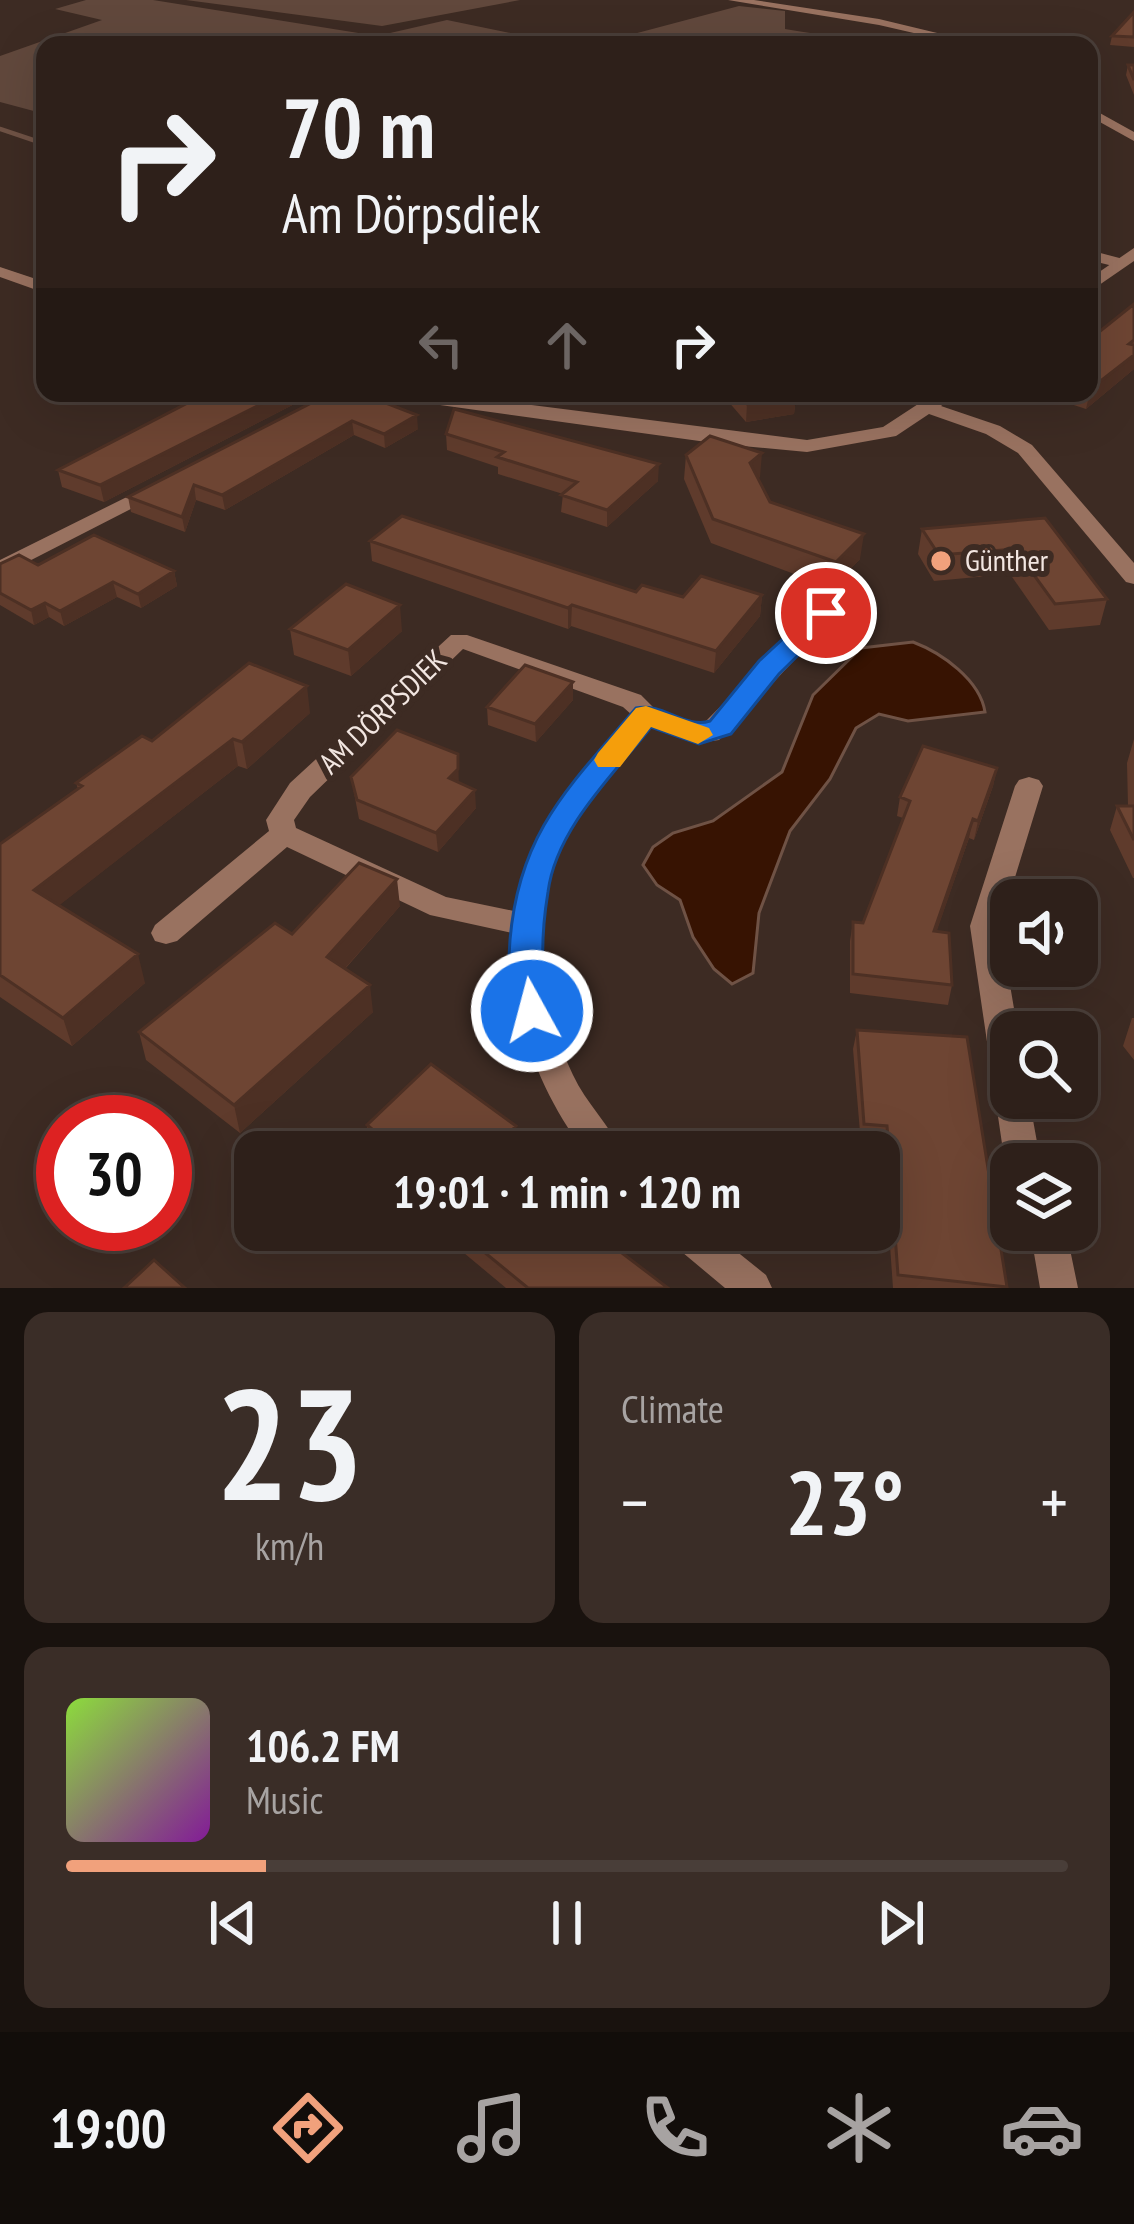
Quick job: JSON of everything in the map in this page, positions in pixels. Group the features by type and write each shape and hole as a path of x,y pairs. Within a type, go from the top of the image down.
{"street":[{"path":"733,0 941,36"},
{"path":"1098,116 1134,137"},
{"path":"1098,256 1128,258"},
{"path":"1098,280 1128,258"},
{"path":"0,272 36,285"},
{"path":"464,402 794,446 889,433 937,402"},
{"path":"929,408 993,430 1025,449 1134,577"},
{"path":"0,569 170,481"},
{"name":"AM DÖRPSDIEK","path":"166,933 284,834 280,820 300,790 459,640 632,701 646,715 699,735 710,734 826,613"},
{"path":"591,1131 568,1096 532,1011 526,925 531,888 561,820 646,715"},
{"path":"998,1011 985,926 1029,786"},
{"path":"284,834 440,907 526,925"},
{"path":"708,1251 753,1288"},
{"path":"1052,1251 1059,1288"}],"shaded area":[{"path":"86,0 153,0 377,36 57,36 102,20 55,9"},
{"path":"186,0 520,0 382,26"},
{"path":"739,6 785,11 785,29 838,36 626,36"},
{"path":"447,20 525,36 377,36"},
{"path":"36,43 36,112 0,102 0,56"},
{"path":"913,642 958,669 976,689 985,712 908,721 879,714 856,728 830,779 790,831 759,913 753,973 732,984 714,969 693,937 680,900 657,885 643,865 653,847 673,833 713,821 782,772 813,695 861,648"}],"building":[{"path":"1134,12 1134,37 1112,36"},
{"path":"1134,304 1134,340 1129,344 1134,345 1134,355 1098,383 1098,333"},
{"path":"190,402 265,402 100,485 58,470"},
{"path":"313,402 383,402 417,415 384,434 352,421 222,495 194,485 182,517 128,497"},
{"path":"454,409 659,464 607,510 561,495 577,482 497,457 504,452 446,434"},
{"path":"710,436 762,453 750,463 770,502 864,534 836,562 713,519 686,455"},
{"path":"402,516 636,592 642,585 683,597 701,576 762,595 716,651 572,605 568,608 370,541"},
{"path":"1045,518 1107,599 1055,604 1015,549 939,555 922,529"},
{"path":"94,535 174,571 138,594 113,582 60,611 45,603 31,610 0,593 0,564 19,555 38,565"},
{"path":"346,584 400,605 348,650 290,629"},
{"path":"249,663 307,686 242,742 233,739 34,890 138,954 63,1018 0,975 0,844 142,736 152,741"},
{"path":"525,665 573,682 535,724 487,707"},
{"path":"397,730 458,754 458,769 449,778 475,790 436,833 357,800 351,777"},
{"path":"923,746 997,768 978,821 973,819 934,931 949,933 952,985 853,974 853,922 863,923 910,801 900,797"},
{"path":"1117,806 1134,806 1134,840"},
{"path":"359,863 397,879 327,957 370,985 234,1105 139,1032 275,923 292,934"},
{"path":"857,1030 967,1037 990,1181 990,1251 1001,1251 1007,1287 898,1275 900,1131 864,1124"},
{"path":"431,1064 516,1126 511,1131 375,1131 367,1125"},
{"path":"483,1251 619,1251 668,1288 528,1288"},
{"path":"154,1260 185,1288 124,1288"}],"waterway":[{"path":"0,129 36,141"}],"slow traffic":[{"path":"609,760 646,715 698,735"}],"place":[{"name":"Günther","path":"941,561"}],"route":[{"path":"532,1011 526,966 531,888 547,847 575,800 646,715 699,735 720,728 769,668 826,613"}]}
